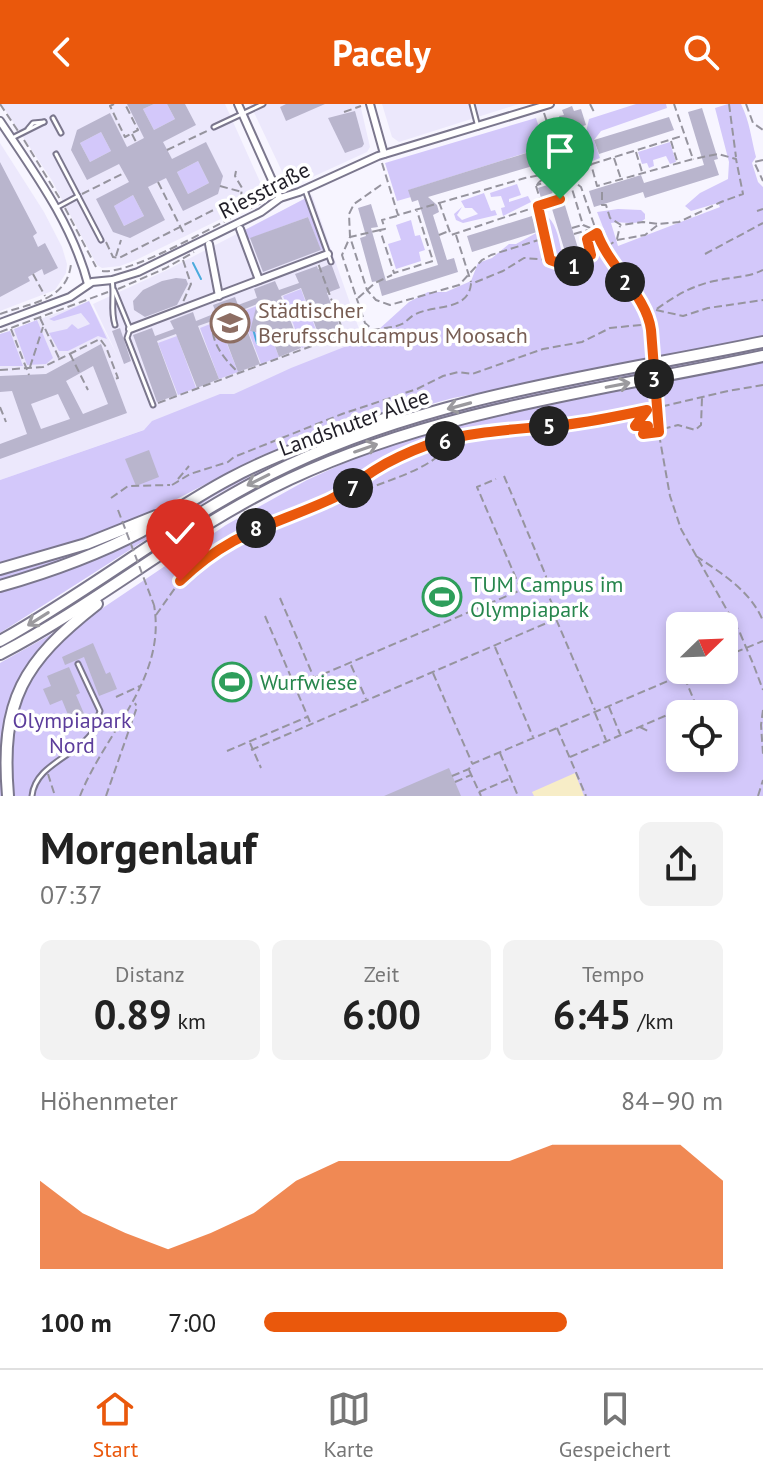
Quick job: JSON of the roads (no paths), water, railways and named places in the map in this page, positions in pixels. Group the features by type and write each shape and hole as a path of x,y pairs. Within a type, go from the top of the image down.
{"highway":[{"name":"Landshuter Allee","path":"0,641 234,492 318,452 408,420 510,393 763,342"},
{"name":"Landshuter Allee","path":"0,654 269,489 367,448 437,425 513,406 763,356"},
{"path":"0,586 38,575 103,549 140,532 194,498 251,468 317,441 384,419 408,420"},
{"path":"0,569 86,544 194,498"},
{"path":"8,796 7,726 15,697 26,674 55,637 123,579"}],"street":[{"path":"238,104 280,198"},
{"path":"370,104 384,154"},
{"name":"Riesstraße","path":"0,323 70,297 97,280 112,280 163,260 261,212 280,198 384,154 550,104"},
{"path":"0,121 56,208 80,256 88,284"},
{"path":"240,229 259,280"},
{"path":"209,244 219,296"},
{"path":"130,329 317,259 330,258"}],"lane":[{"path":"214,127 263,104"},
{"path":"472,104 478,127"},
{"path":"53,118 61,133"},
{"path":"12,138 28,129"},
{"path":"56,154 101,240"},
{"path":"305,190 330,258"},
{"path":"56,208 78,196"},
{"path":"112,280 130,329 127,338 153,405"},
{"path":"114,290 111,313 115,325"},
{"path":"32,796 33,786 47,770 94,730 100,711 78,664"}],"waterway":[{"path":"193,263 201,279"},
{"path":"253,329 257,343"}],"place":[{"name":"Städtischer Berufsschulcampus Moosach","path":"230,323"},
{"name":"TUM Campus im Olympiapark","path":"442,597"},
{"name":"Wurfwiese","path":"232,682"}],"park label":[{"name":"Olympiapark Nord","path":"72,732"}]}
